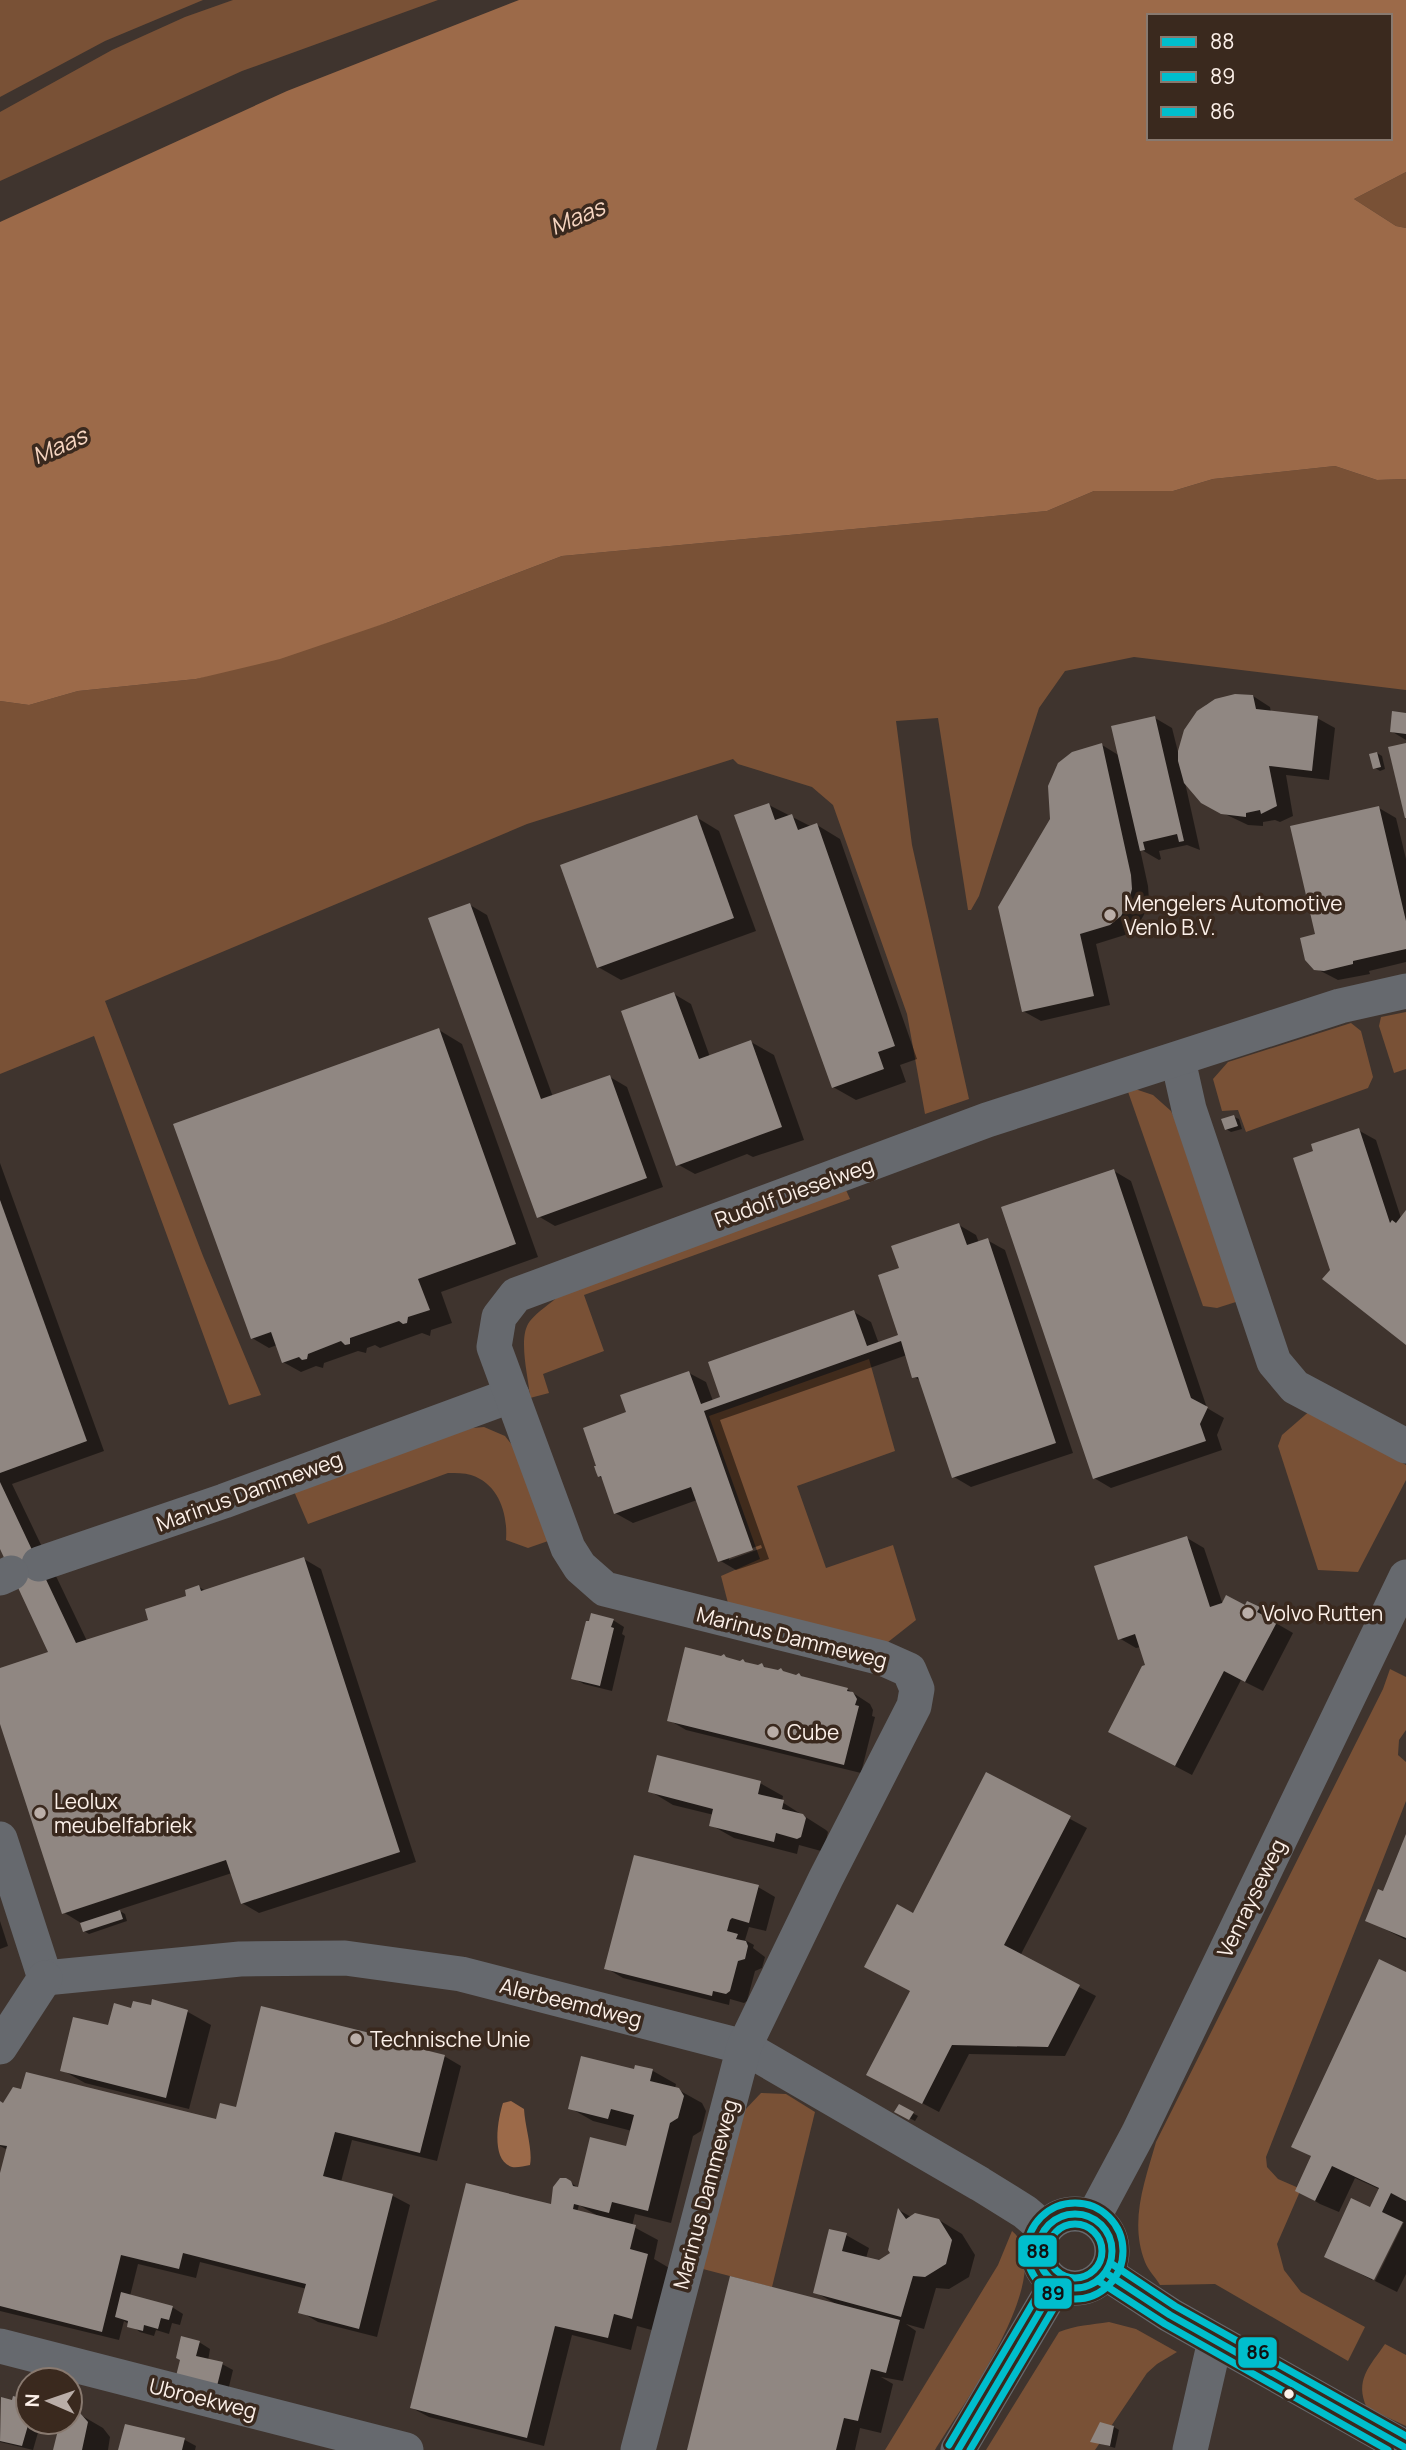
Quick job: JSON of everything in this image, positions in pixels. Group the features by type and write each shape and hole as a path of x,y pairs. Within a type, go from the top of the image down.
{"street":[{"name":"Rudolf Dieselweg","path":"512,1395 494,1347 499,1317 516,1295 987,1120 1340,1006 1406,990"},
{"path":"1178,1060 1189,1109 1274,1362 1295,1387 1406,1447"},
{"name":"Marinus Dammeweg","path":"17,1572 224,1501 512,1395 568,1548 580,1567 605,1589 882,1658 909,1670 917,1689 914,1706 744,2047 638,2450"},
{"name":"Venrayseweg","path":"1093,2218 1138,2134 1406,1577"},
{"path":"0,1839 45,1978 0,2047"},
{"name":"Alerbeemdweg","path":"45,1978 240,1959 345,1958 461,1973 744,2047 980,2184 1025,2212 1045,2229"},
{"path":"1067,2214 1093,2218 1102,2224 1112,2242 1111,2264 1106,2273 1098,2281 1078,2289 1056,2284 1040,2265 1039,2240 1045,2229 1054,2220 1067,2214"},
{"path":"1106,2273 1216,2341 1406,2448"},
{"path":"958,2450 1056,2284"},
{"path":"1190,2450 1216,2341"},
{"name":"Ubroekweg","path":"0,2346 406,2450"}],"shaded area":[{"path":"0,0 203,0 105,41 0,97"},
{"path":"233,0 438,0 242,71 0,181 0,112 112,50 185,17"},
{"path":"1406,172 1406,228 1396,226 1354,199"},
{"path":"1335,466 1377,480 1406,479 1406,690 1134,657 1065,671 1039,708 979,896 971,910 968,910 938,718 896,721 912,845 969,1099 925,1114 907,1014 833,805 812,787 738,764 733,759 527,824 105,1001 203,1256 261,1395 229,1405 94,1036 0,1074 0,701 29,705 78,691 196,679 389,622 562,556 1047,511 1094,491 1173,491 1213,479"},
{"path":"1406,1012 1406,1069 1394,1073 1379,1026 1381,1017"},
{"path":"1351,1023 1361,1031 1373,1077 1368,1088 1246,1132 1238,1110 1222,1111 1213,1079 1228,1062"},
{"path":"1126,1086 1153,1095 1171,1111 1184,1139 1239,1301 1217,1308 1203,1306"},
{"path":"846,1190 850,1199 584,1295 604,1351 543,1374 549,1393 530,1398 524,1347 526,1328 533,1317 560,1295"},
{"path":"869,1359 895,1451 797,1486 826,1568 893,1545 916,1620 883,1646 729,1607 721,1576 760,1559 709,1416"},
{"path":"1312,1409 1406,1465 1406,1480 1358,1572 1318,1570 1278,1446 1282,1435"},
{"path":"484,1427 505,1436 519,1454 551,1540 528,1548 506,1540 503,1510 495,1493 481,1479 460,1473 448,1473 308,1524 293,1489 461,1429"},
{"path":"1390,1669 1406,1677 1406,1730 1399,1740 1398,1755 1406,1762 1406,1801 1266,2157 1267,2167 1278,2179 1301,2189 1277,2244 1284,2270 1301,2292 1365,2327 1348,2361 1215,2284 1160,2285 1145,2262 1138,2231 1143,2186 1156,2142 1383,1689"},
{"path":"761,2093 786,2094 815,2112 772,2287 703,2269 742,2113"},
{"path":"1012,2231 1024,2251 1024,2277 1015,2308 983,2374 935,2450 885,2450 998,2265"},
{"path":"1109,2322 1136,2329 1177,2352 1147,2373 1095,2450 986,2450 1059,2332"},
{"path":"1385,2344 1406,2355 1406,2426 1367,2408 1363,2398 1363,2381"}],"water":[{"name":"Maas","path":"519,0 1406,0 1406,172 1354,199 1396,226 1406,228 1406,479 1377,480 1335,466 1213,479 1173,491 1094,491 1047,511 562,556 389,622 280,659 196,679 78,691 29,705 0,701 0,222 287,91"},
{"path":"511,2101 524,2109 530,2165 512,2167 505,2163 498,2148 499,2118 503,2103"}],"building":[{"path":"1235,694 1253,695 1256,709 1318,716 1312,771 1269,766 1277,806 1261,814 1260,810 1246,813 1246,817 1221,814 1201,803 1184,783 1178,761 1184,730 1197,711 1215,699"},
{"path":"1392,711 1406,713 1406,734 1390,732"},
{"path":"1155,716 1184,841 1179,842 1177,834 1143,842 1145,850 1140,851 1111,726"},
{"path":"1102,743 1131,875 1132,889 1128,903 1121,916 1110,925 1080,934 1094,996 1022,1012 998,907 1050,819 1048,786 1058,763 1072,752"},
{"path":"1406,743 1406,818 1405,818 1388,747"},
{"path":"1377,752 1381,767 1373,769 1369,754"},
{"path":"769,803 775,820 792,814 798,830 817,823 895,1046 878,1052 884,1069 832,1088 734,815"},
{"path":"1379,806 1406,921 1406,949 1353,961 1353,964 1324,971 1314,970 1305,960 1300,938 1315,934 1290,826"},
{"path":"697,815 734,918 597,968 560,865"},
{"path":"470,903 541,1099 610,1075 647,1178 537,1218 428,918"},
{"path":"674,992 699,1059 751,1040 782,1127 676,1166 621,1011"},
{"path":"439,1028 516,1244 418,1279 430,1310 408,1317 407,1323 399,1321 350,1338 350,1344 345,1345 341,1341 308,1354 307,1359 302,1360 299,1357 282,1363 271,1332 251,1339 173,1124"},
{"path":"1234,1115 1238,1126 1225,1130 1221,1119"},
{"path":"1359,1128 1390,1223 1392,1220 1396,1223 1406,1210 1406,1345 1322,1279 1330,1270 1293,1158 1313,1151 1311,1144"},
{"path":"1114,1169 1191,1398 1208,1407 1200,1424 1206,1441 1093,1479 1001,1207"},
{"path":"0,1200 87,1441 0,1473"},
{"path":"959,1223 967,1245 988,1238 1056,1443 952,1478 918,1377 912,1378 901,1341 704,1411 753,1550 718,1562 691,1487 614,1514 601,1476 598,1477 596,1472 583,1428 626,1412 620,1395 689,1371 701,1404 720,1397 708,1362 854,1310 867,1346 898,1335 878,1275 899,1268 891,1246"},
{"path":"0,1482 76,1643 148,1620 145,1609 186,1596 185,1590 199,1585 201,1591 304,1557 400,1852 241,1904 226,1860 62,1914 0,1724 0,1668 48,1652 0,1549"},
{"path":"1187,1536 1210,1607 1222,1603 1226,1595 1245,1605 1247,1601 1260,1607 1257,1612 1277,1622 1245,1682 1224,1671 1175,1766 1108,1732 1142,1666 1145,1665 1135,1634 1118,1640 1094,1566"},
{"path":"591,1613 614,1619 600,1686 571,1679 586,1621 589,1621"},
{"path":"685,1647 721,1656 724,1654 726,1657 740,1661 743,1659 758,1665 762,1663 764,1667 778,1670 781,1668 796,1675 799,1673 801,1676 848,1688 847,1691 853,1692 857,1699 855,1705 859,1706 844,1765 667,1721"},
{"path":"657,1755 761,1781 758,1794 784,1800 782,1809 803,1814 806,1818 801,1837 797,1839 776,1833 774,1842 709,1826 713,1809 648,1792"},
{"path":"986,1772 1071,1816 1004,1945 1080,1985 1048,2047 952,2045 922,2104 866,2075 910,1991 864,1967 897,1904 913,1913"},
{"path":"1406,1834 1406,1938 1365,1921 1378,1889 1383,1891"},
{"path":"634,1855 759,1885 749,1923 732,1918 730,1920 727,1931 738,1934 736,1939 746,1941 748,1946 745,1959 738,1961 730,1991 726,1994 713,1991 712,1996 604,1969"},
{"path":"120,1910 123,1919 83,1932 80,1923"},
{"path":"1379,1959 1406,1972 1406,2201 1391,2193 1382,2212 1403,2222 1374,2280 1324,2257 1351,2198 1370,2207 1379,2188 1332,2166 1315,2201 1295,2191 1311,2156 1291,2147"},
{"path":"152,1999 188,2010 166,2098 60,2071 73,2017 108,2025 114,2003 131,2008 133,2001 151,2005"},
{"path":"261,2006 445,2055 420,2153 335,2132 323,2176 393,2194 359,2329 298,2313 306,2284 183,2253 179,2269 121,2255 102,2332 0,2306 0,2173 7,2146 0,2145 0,2101 3,2103 13,2087 21,2089 26,2072 216,2119 220,2103 236,2107"},
{"path":"581,2056 634,2069 635,2065 653,2069 650,2081 679,2088 684,2096 678,2118 670,2123 648,2211 612,2202 609,2213 574,2204 573,2209 636,2225 630,2249 648,2254 632,2319 614,2314 608,2338 555,2326 527,2438 410,2408 466,2183 551,2204 553,2187 560,2178 566,2178 573,2186 578,2187 590,2137 626,2146 634,2115 611,2109 608,2119 568,2109"},
{"path":"899,2104 914,2112 909,2120 894,2112"},
{"path":"898,2208 906,2219 915,2213 939,2219 952,2240 946,2264 925,2277 913,2276 901,2317 813,2293 829,2229 847,2233 842,2251 879,2260 890,2253 888,2250"},
{"path":"730,2276 900,2320 886,2373 871,2369 858,2421 844,2418 836,2450 687,2450"},
{"path":"121,2292 173,2306 169,2320 161,2318 158,2329 144,2325 143,2331 127,2327 128,2321 115,2317"},
{"path":"181,2336 200,2341 196,2356 223,2362 215,2394 174,2384 180,2360 176,2358"},
{"path":"14,2396 14,2436 25,2436 22,2446 0,2441 1,2397 12,2400"},
{"path":"84,2418 88,2422 82,2450 53,2450 56,2436 84,2436"},
{"path":"1100,2422 1114,2426 1110,2446 1090,2442"},
{"path":"125,2424 185,2438 182,2450 118,2450"}],"transit line":[{"name":"89","path":"1075,2203 1093,2207 1109,2217 1119,2233 1123,2251 1119,2269 1109,2285 1093,2295 1075,2299 1057,2295 1041,2285 1031,2269 1027,2251 1031,2233 1041,2217 1057,2207 1075,2203"},
{"name":"88","path":"1068,2214 1082,2214 1096,2220 1106,2230 1112,2251 1110,2265 1096,2282 1082,2288 1068,2288 1054,2282 1044,2272 1038,2258 1038,2244 1044,2230 1054,2220 1068,2214"},
{"name":"86","path":"1075,2224 1094,2232 1102,2251 1094,2270 1075,2278 1056,2270 1048,2251 1056,2232 1075,2224"},
{"name":"86","path":"1112,2264 1175,2306 1406,2436"},
{"name":"88","path":"1106,2273 1170,2315 1406,2448"},
{"name":"86","path":"949,2445 1047,2279"},
{"name":"89","path":"1100,2282 1165,2324 1388,2450"},
{"name":"88","path":"958,2450 1056,2284"},
{"name":"89","path":"970,2450 1065,2289"}],"place":[{"name":"Mengelers Automotive Venlo B.V.","path":"1110,915"},
{"name":"Volvo Rutten","path":"1248,1613"},
{"name":"Cube","path":"773,1732"},
{"name":"Leolux meubelfabriek","path":"40,1813"},
{"name":"Technische Unie","path":"356,2039"}]}
